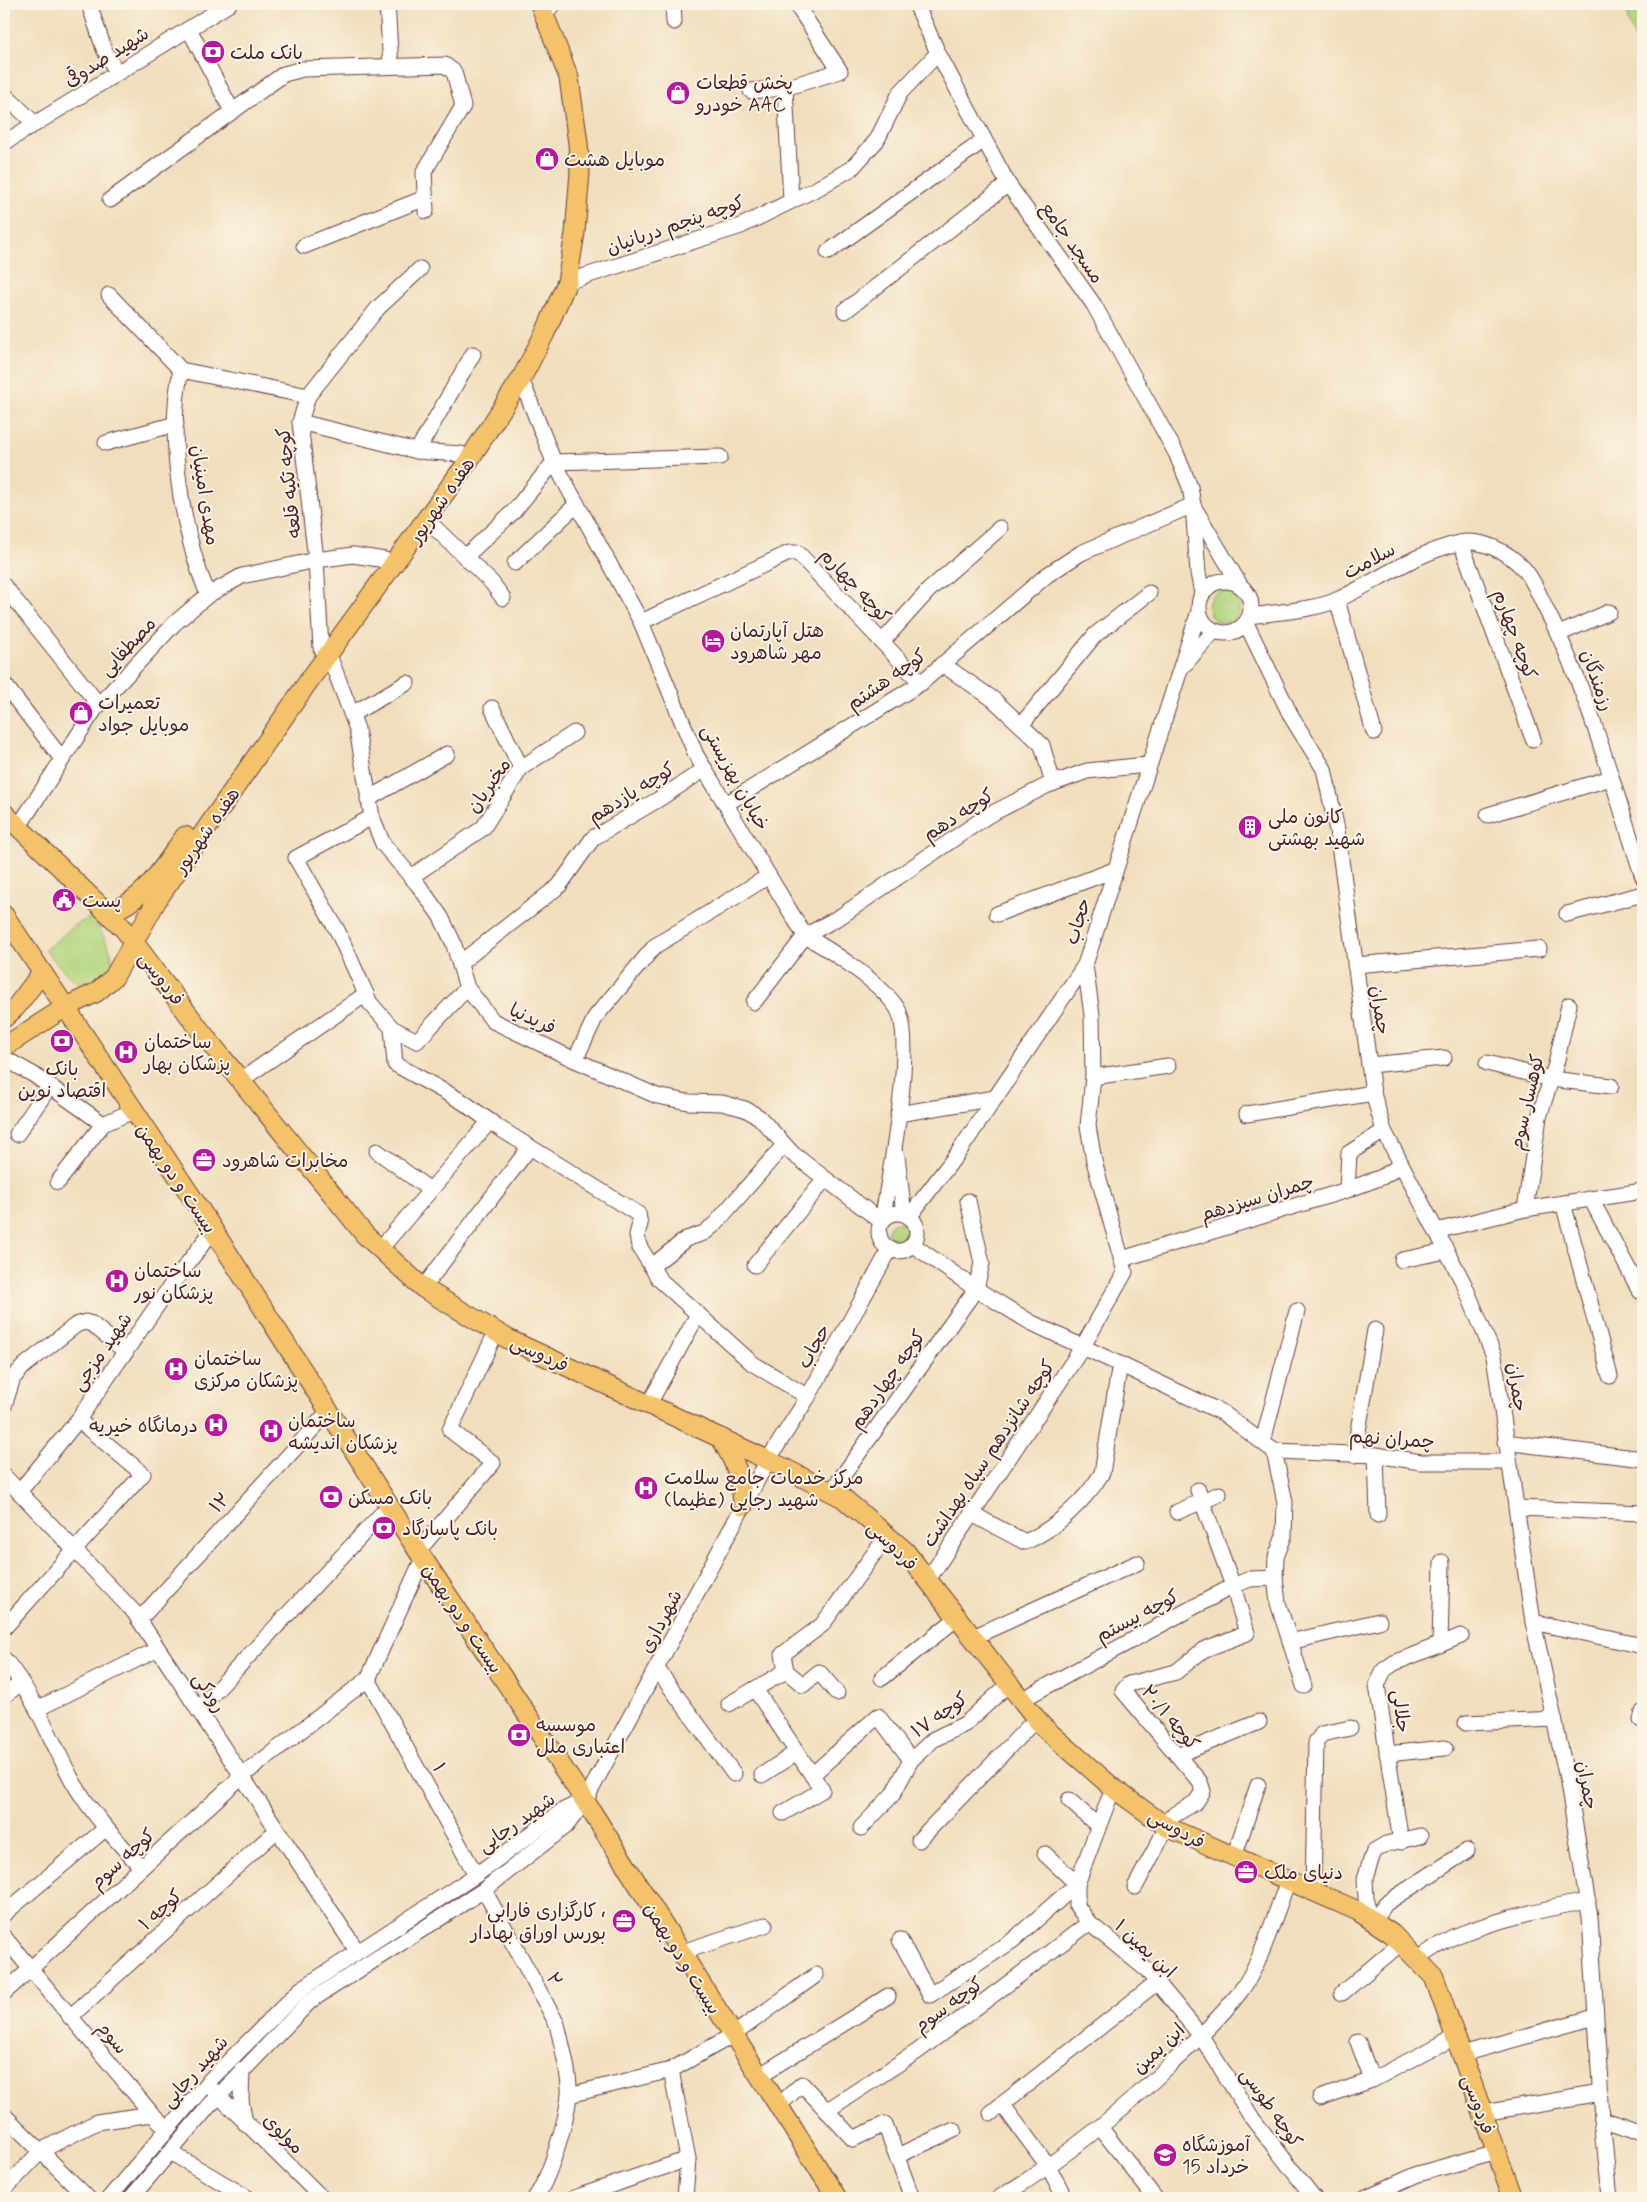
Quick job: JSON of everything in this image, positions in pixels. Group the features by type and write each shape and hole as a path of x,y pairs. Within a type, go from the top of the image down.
{"main road":[{"name":"هفده شهریور","path":"108,913 130,903 148,888 325,652 427,520 469,460 517,375 557,279 565,231 570,172 559,81 528,4"},
{"name":"هفده شهریور","path":"4,1047 64,1008 97,992 114,977 157,900 385,560 546,334 567,282 578,208 578,143 569,78 546,7"},
{"path":"4,813 108,913"},
{"name":"فردوسی","path":"108,913 135,942 241,1080 365,1235 424,1288 496,1332 768,1460 843,1498 905,1552 1036,1720 1112,1788 1164,1825 1371,1919 1401,1943 1434,1977 1513,2198"},
{"name":"بیست و دو بهمن","path":"4,916 213,1230 389,1506 585,1801 679,1953 837,2198"},
{"path":"4,1018 16,1007 41,974"},
{"path":"721,1438 739,1469 743,1483 744,1506"}],"street":[{"path":"89,4 104,48 117,73"},
{"name":"شهید صدوقی","path":"4,143 189,29 208,9 229,4"},
{"path":"387,4 391,66"},
{"path":"674,4 674,22"},
{"path":"751,91 785,88 840,71 800,10 801,4"},
{"name":"مسجد جامع","path":"916,4 938,53 1008,184 1094,305 1176,453 1190,487 1193,505"},
{"path":"189,29 232,111"},
{"name":"کوچه پنجم دربانیان","path":"567,282 741,226 818,188 852,168 877,140 900,93 938,53"},
{"path":"110,200 284,74 303,70 445,65 454,72 463,106 424,172 425,205 304,246"},
{"path":"785,88 791,200"},
{"path":"4,94 35,124"},
{"path":"828,252 984,140"},
{"path":"845,311 1008,184"},
{"name":"کوچه تکیه قلعه","path":"325,652 300,422 308,396 378,308 420,269"},
{"path":"109,295 181,370 308,396"},
{"path":"417,451 473,354"},
{"name":"مهدی امینیان","path":"181,370 176,390 178,468 186,516 199,573 208,595"},
{"name":"خیابان بهزیستی","path":"517,375 554,462 641,622 696,755 805,936 830,950 860,973 898,1009 906,1035 895,1140 882,1222"},
{"path":"300,422 417,451 461,454"},
{"path":"106,443 176,424"},
{"path":"465,558 514,511 554,462 720,457"},
{"path":"515,563 577,504"},
{"path":"1193,505 1240,585 1250,598 1295,610"},
{"path":"1193,505 1198,573 1202,593 1199,610 1206,626 1214,631 1231,633 1248,620 1250,598"},
{"name":"کوچه هشتم","path":"726,804 921,684 942,664 1016,604 1047,575 1081,553 1193,505"},
{"path":"427,520 492,583 503,598"},
{"path":"882,642 929,590 1000,528"},
{"name":"کوچه چهارم","path":"1461,542 1532,739"},
{"name":"سلامت","path":"1248,620 1337,600 1432,551 1461,542"},
{"name":"رزمندگان","path":"1461,542 1490,546 1510,556 1525,569 1559,634 1578,680 1643,878"},
{"name":"کوچه چهارم","path":"641,622 755,568 790,553 798,553 921,684"},
{"path":"316,560 353,555 385,560"},
{"name":"مصطفایی","path":"19,826 99,705 175,623 208,595 242,576 316,560"},
{"path":"1202,593 1208,587 1224,581 1240,585"},
{"path":"4,586 99,705"},
{"path":"1022,724 1095,635 1150,593"},
{"path":"1337,600 1374,732"},
{"name":"حجاب","path":"910,1219 958,1153 1084,965 1147,765 1199,610"},
{"path":"1559,634 1609,612"},
{"name":"چمران","path":"1248,620 1292,718 1324,769 1338,830 1373,1093 1384,1130 1464,1284 1494,1356 1505,1442 1533,1622 1568,1783 1588,1901 1600,2093 1610,2198"},
{"path":"1178,673 1214,631"},
{"name":"فریدنیا","path":"325,652 357,729 372,817 383,844 441,917 454,942 468,988 493,1021 657,1096 688,1102 722,1103 745,1109 759,1117 784,1145 825,1179 882,1222"},
{"path":"942,664 993,699 1022,724 1042,745 1053,783"},
{"path":"352,714 406,683"},
{"path":"4,684 62,759"},
{"path":"492,708 521,768"},
{"name":"مخبریان","path":"411,877 483,828 521,768 574,733"},
{"path":"368,799 447,754"},
{"name":"کوچه دهم","path":"805,936 841,916 987,816 1053,783 1087,771 1147,765"},
{"name":"کوچه یازدهم","path":"460,963 559,886 593,838 660,799 705,769"},
{"path":"1488,815 1610,778"},
{"path":"372,817 296,858 338,932 370,1003 392,1028 417,1041 468,988"},
{"path":"997,914 1114,870"},
{"path":"575,1060 596,1016 655,946 769,876"},
{"path":"1567,914 1643,894"},
{"path":"754,1002 805,936"},
{"path":"1355,964 1539,949"},
{"path":"1084,965 1092,1015 1093,1077 1088,1126 1094,1161 1122,1259"},
{"path":"241,1080 366,994"},
{"name":"کوهسار سوم","path":"1525,1209 1539,1117 1551,1079 1568,1005"},
{"path":"392,1028 395,1064 463,1102 490,1122 638,1214 640,1224 637,1234 639,1246 659,1279 752,1363 808,1397"},
{"path":"4,1058 50,1086 103,1124"},
{"path":"1369,1065 1444,1058"},
{"path":"1487,1062 1551,1079 1612,1086"},
{"path":"1093,1077 1168,1066"},
{"path":"17,1134 50,1086"},
{"path":"1247,1114 1373,1093"},
{"path":"898,1114 995,1098"},
{"path":"58,1182 103,1124 133,1111"},
{"path":"380,1249 490,1122"},
{"path":"1347,1190 1349,1154 1384,1130"},
{"name":"خیابان بهزیستی","path":"895,1140 910,1219"},
{"path":"652,1266 686,1239 704,1233 715,1224 784,1145"},
{"path":"424,1288 530,1147"},
{"path":"377,1151 430,1190"},
{"name":"چمران سیزدهم","path":"1122,1259 1347,1190 1382,1178 1401,1165"},
{"path":"755,1265 825,1179"},
{"path":"1436,1231 1525,1209 1643,1191"},
{"path":"1591,1199 1640,1291"},
{"path":"968,1201 982,1263 976,1289"},
{"path":"1563,1203 1610,1376"},
{"path":"891,1214 910,1219 916,1239 912,1245 902,1251 890,1249 881,1240 879,1228 882,1222 891,1214"},
{"name":"شهید مزجی","path":"19,1492 78,1420 213,1230"},
{"path":"912,1245 976,1289 1030,1322 1082,1348 1120,1364 1172,1391 1223,1413 1274,1451 1285,1502 1284,1536 1276,1557 1275,1578 1278,1603 1304,1686"},
{"name":"حجاب","path":"768,1460 808,1397 890,1249"},
{"path":"1402,1260 1446,1251"},
{"name":"کوچه شانزدهم سپاه بهداشت","path":"927,1581 1082,1348 1125,1272 1122,1259"},
{"name":"کوچه چهاردهم","path":"831,1492 976,1289"},
{"path":"1263,1441 1296,1311"},
{"path":"649,1404 698,1314"},
{"path":"4,1406 13,1378 24,1366 76,1325 85,1322 92,1324 126,1352"},
{"path":"1354,1456 1375,1330"},
{"path":"368,1679 421,1555 493,1463 450,1430 496,1332"},
{"path":"972,1514 1025,1542 1038,1537 1093,1488 1102,1473 1120,1364"},
{"name":"۱۲","path":"139,1620 328,1412"},
{"path":"4,1628 143,1474 78,1420"},
{"path":"1505,1442 1643,1458"},
{"name":"چمران نهم","path":"1274,1451 1354,1456 1376,1455 1421,1462 1508,1462"},
{"path":"1376,1455 1378,1516"},
{"name":"شهرداری","path":"585,1801 768,1460"},
{"name":"رودکی","path":"4,1476 139,1620 276,1831 357,1951"},
{"path":"1177,1512 1200,1495 1219,1494"},
{"name":"کوچه ۲۰/۱","path":"1164,1825 1196,1802 1203,1792 1200,1782 1123,1691 1129,1684 1176,1672 1203,1650 1247,1633 1233,1586 1200,1495"},
{"path":"198,1710 389,1506"},
{"path":"1516,1508 1643,1513"},
{"path":"837,1693 819,1672 803,1685 786,1671 783,1654 822,1625 887,1536"},
{"path":"1440,1645 1442,1562"},
{"path":"971,1638 1137,1563"},
{"name":"کوچه بیستم","path":"1021,1700 1233,1586 1250,1579 1275,1578"},
{"path":"882,1678 956,1619"},
{"path":"1290,1642 1379,1621"},
{"path":"1533,1622 1643,1646"},
{"name":"جلالی","path":"1401,1842 1377,1685 1384,1670 1394,1663 1461,1636"},
{"path":"37,1709 158,1649"},
{"path":"4,1659 37,1709 73,1781 105,1829 141,1868"},
{"path":"657,1668 734,1774"},
{"path":"729,1704 786,1671"},
{"name":"کوچه سوم","path":"30,1969 242,1776 368,1679"},
{"name":"۱","path":"368,1679 476,1875"},
{"path":"4,1696 21,1683"},
{"name":"۱۷ کوچه","path":"861,1828 892,1794 912,1760 934,1739 965,1724 1008,1685"},
{"path":"756,1689 822,1790 783,1814"},
{"path":"812,1775 878,1716 912,1760"},
{"path":"1466,1723 1554,1719"},
{"path":"919,1840 1036,1720"},
{"path":"1177,1755 1259,1722"},
{"path":"1313,1892 1316,1742 1322,1734 1350,1728"},
{"path":"1387,1754 1445,1748"},
{"path":"762,1775 797,1752"},
{"path":"1234,1857 1258,1785"},
{"path":"900,1940 930,1995 1012,1941 1077,1884 1112,1788"},
{"path":"1069,1800 1098,1826"},
{"name":"شهید رجایی","path":"109,2198 206,2084 301,1989 476,1875 562,1811 585,1801"},
{"name":"شهید رجایی","path":"131,2198 242,2070 310,2002 484,1890 566,1826 585,1801"},
{"path":"1134,1887 1164,1825"},
{"path":"4,1914 105,1829"},
{"name":"۱ کوچه","path":"70,2017 276,1831"},
{"path":"1371,1919 1365,1878 1374,1851 1386,1844 1420,1836"},
{"path":"1371,1919 1385,1904 1467,1851"},
{"path":"1045,1854 1077,1884"},
{"name":"ابن یمین","path":"999,2198 1048,2166 1100,2127 1201,2036 1240,1991 1260,1952 1288,1881"},
{"name":"ابن یمین ۱","path":"1077,1884 1077,1906 1089,1923 1147,1970 1201,2036"},
{"name":"۲","path":"484,1890 557,2024 570,2095"},
{"path":"1417,1959 1452,1938 1487,1925 1526,1912 1588,1901"},
{"name":"کوچه سوم","path":"826,2111 918,2051 1089,1923"},
{"path":"679,1953 765,1925"},
{"name":"سوم","path":"4,1937 152,2114 168,2129"},
{"path":"1342,1993 1401,1943"},
{"path":"4,1993 30,1969"},
{"path":"535,2198 553,2160 570,2095 671,2070 733,2035 816,1975"},
{"path":"1064,2198 1048,2166 997,2109 1156,1983"},
{"path":"759,2076 888,1996"},
{"path":"1320,2098 1458,2046 1595,2017"},
{"name":"کوچه طوسی","path":"1201,2036 1252,2118 1314,2198"},
{"path":"1358,2042 1372,2080"},
{"path":"242,2070 241,2100 246,2123"},
{"path":"671,2070 688,2159 684,2198"},
{"name":"مولوی","path":"206,2084 322,2198"},
{"path":"778,2106 802,2084 853,2139 885,2124 912,2198"},
{"path":"1483,2113 1600,2093"},
{"path":"4,2190 42,2150 98,2122 152,2114"},
{"path":"4,2116 42,2150 88,2198"},
{"path":"1602,2119 1643,2132"},
{"path":"1100,2127 1152,2197"},
{"path":"897,2156 954,2130"},
{"path":"170,2152 248,2198"},
{"path":"1364,2198 1418,2174 1496,2152"},
{"path":"574,2198 688,2159"}],"green space":[{"path":"1627,4 1643,4 1643,57 1628,22"},
{"path":"1224,591 1230,592 1235,596 1239,601 1239,613 1235,618 1230,622 1224,623 1218,622 1213,618 1209,613 1208,607 1209,601 1213,596 1218,592"},
{"path":"93,916 111,952 113,966 102,977 84,984 69,976 45,950 74,926"},
{"path":"898,1222 905,1225 908,1232 905,1239 898,1242 891,1239 888,1232 891,1225"}],"place":[{"name":"بانک ملت","path":"213,52"},
{"name":"پخش قطعات خودرو AAC","path":"678,93"},
{"name":"موبایل هشت","path":"547,159"},
{"name":"هتل آپارتمان مهر شاهرود","path":"713,641"},
{"name":"تعمیرات موبایل جواد","path":"81,713"},
{"name":"کانون ملی شهید بهشتی","path":"1250,827"},
{"name":"پست","path":"64,900"},
{"name":"بانک اقتصاد نوین","path":"62,1041"},
{"name":"ساختمان پزشکان بهار","path":"126,1052"},
{"name":"مخابرات شاهرود","path":"204,1160"},
{"name":"ساختمان پزشکان نور","path":"117,1281"},
{"name":"ساختمان پزشکان مرکزی","path":"176,1369"},
{"name":"درمانگاه خیریه","path":"216,1425"},
{"name":"ساختمان پزشکان اندیشه","path":"271,1431"},
{"name":"مرکز خدمات جامع سلامت شهید رجایی (عظیما)","path":"646,1488"},
{"name":"بانک مسکن","path":"331,1497"},
{"name":"بانک پاسارگاد","path":"384,1528"},
{"name":"موسسه اعتباری ملل","path":"519,1735"},
{"name":"دنیای ملک","path":"1246,1872"},
{"name":"کارگزاری فارابی ، بورس اوراق بهادار","path":"624,1921"},
{"name":"آموزشگاه 15 خرداد","path":"1165,2155"}]}
